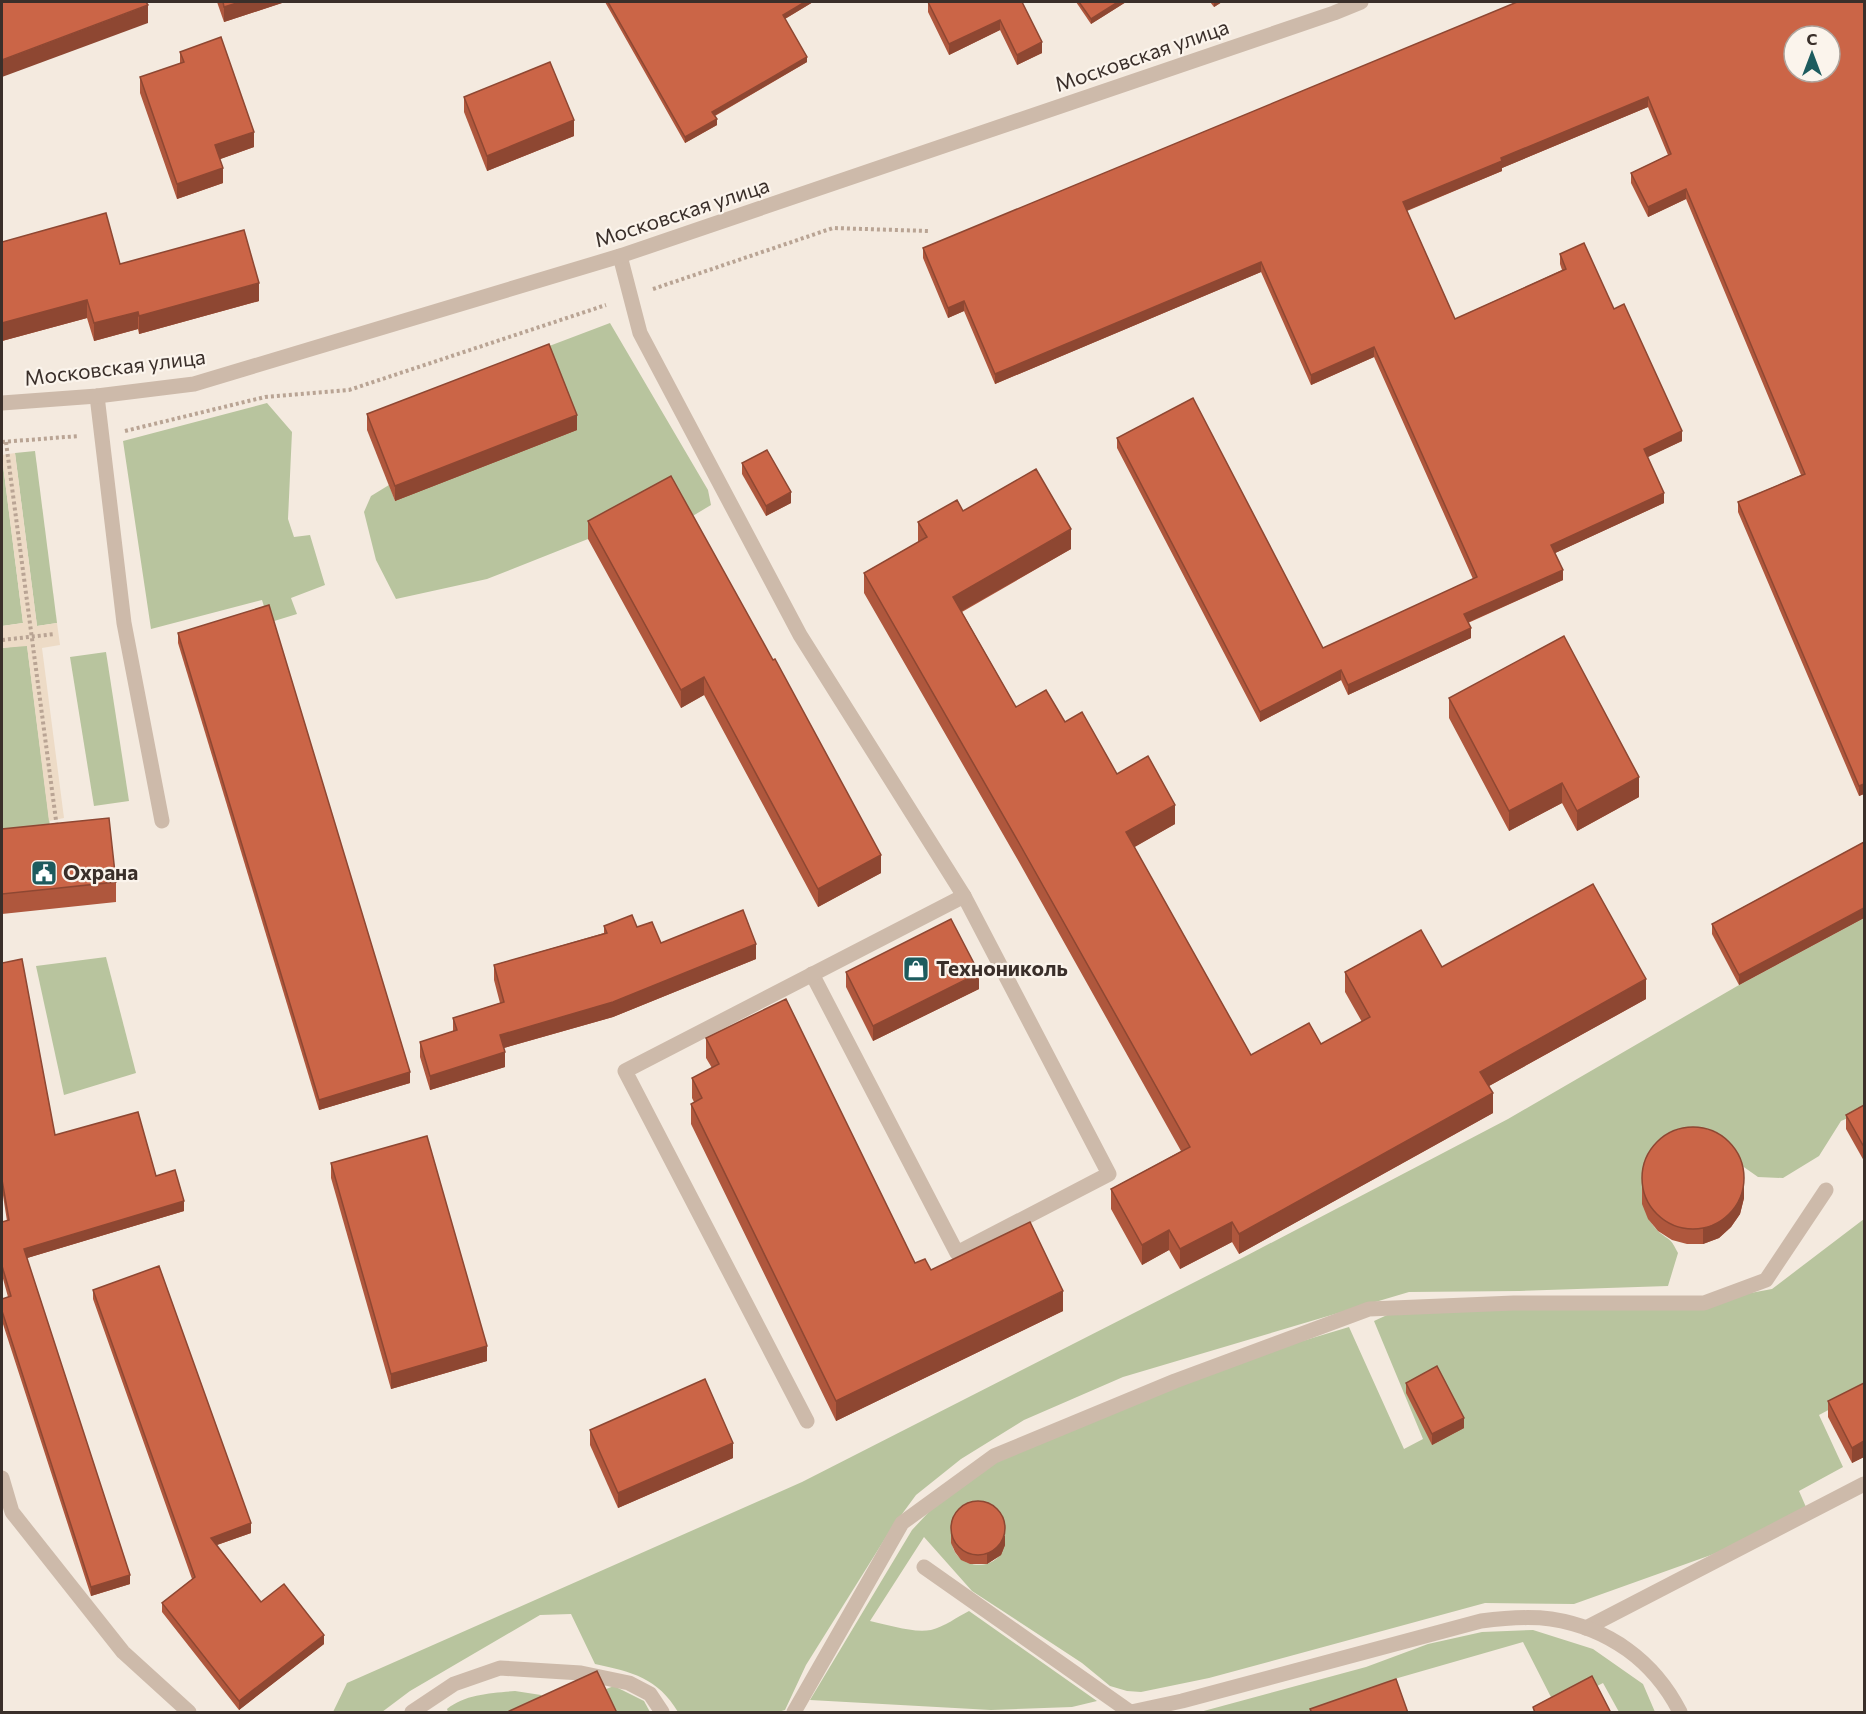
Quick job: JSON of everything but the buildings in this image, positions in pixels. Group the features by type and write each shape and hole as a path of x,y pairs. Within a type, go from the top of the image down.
{"street":[{"name":"Московская улица","path":"2,403 97,396 194,384 620,256 1312,21 1361,2"},
{"path":"620,256 640,333 800,635 964,896 1109,1174 957,1253 812,974"},
{"path":"97,396 124,623 162,821"},
{"path":"807,1421 625,1071 964,896"},
{"path":"794,1713 902,1523 994,1456 1175,1381 1369,1309 1514,1303 1704,1303 1766,1280 1826,1190"},
{"path":"1586,1628 1864,1484"},
{"path":"3,1487 12,1512 123,1653 189,1713"},
{"path":"924,1567 1130,1713 1481,1621 1513,1617 1550,1619 1586,1628 1630,1650 1655,1673 1680,1713"},
{"path":"412,1713 435,1706 454,1684 500,1668 581,1673 629,1683 650,1694 662,1713"}],"path":[{"path":"645,291 833,228 928,231"},
{"path":"57,832 4,442 119,433 265,397 349,390 612,303"},
{"path":"2,640 55,634"}],"green space":[{"path":"610,323 708,490 711,505 686,520 671,494 588,539 487,579 396,599 376,560 364,512 371,496 389,485 395,501 544,348"},
{"path":"267,403 292,432 288,519 294,537 310,535 325,585 291,598 297,614 271,622 262,600 151,629 123,441"},
{"path":"35,451 57,623 37,626 15,453"},
{"path":"2,457 23,623 2,626"},
{"path":"27,645 52,842 2,847 2,648"},
{"path":"106,652 129,801 94,806 70,657"},
{"path":"1864,918 1864,1111 1841,1121 1819,1156 1783,1178 1758,1177 1714,1146 1642,1187 1648,1217 1659,1232 1672,1242 1678,1253 1668,1286 1409,1292 1123,1377 1024,1420 961,1459 916,1495 891,1529 806,1665 785,1710 778,1712 678,1712 662,1691 643,1678 595,1664 571,1614 540,1615 410,1691 382,1712 333,1712 347,1683 802,1482 1244,1257 1508,1119 1739,985"},
{"path":"106,957 136,1073 64,1095 36,966"},
{"path":"1864,1219 1864,1391 1819,1415 1843,1467 1799,1491 1809,1514 1711,1555 1574,1604 1485,1603 1209,1678 1141,1692 1110,1686 1082,1663 972,1591 924,1537 870,1621 908,1630 924,1631 936,1629 969,1611 1097,1701 1072,1707 991,1710 810,1700 912,1530 941,1499 987,1465 1142,1389 1349,1327 1404,1449 1423,1439 1374,1321 1398,1310 1729,1297 1772,1289","holes":["954,1526 1004,1529 1004,1546 998,1557 988,1563 976,1565 956,1554 952,1542"]},
{"path":"1533,1630 1593,1649 1643,1684 1655,1712 1619,1712 1603,1683 1556,1707 1523,1642 1391,1680 1396,1699 1359,1712 1200,1712 1366,1667 1428,1644 1482,1632"},
{"path":"614,1686 644,1701 650,1712 610,1712 601,1691"},
{"path":"515,1691 541,1695 549,1708 539,1712 448,1712 447,1709 470,1697"}],"shaded area":[{"path":"15,453 37,626 57,623 60,645 42,648 64,818 49,821 27,646 2,648 2,626 23,623 2,457 2,455"}],"place":[{"name":"Охрана","path":"44,873"},
{"name":"Технониколь","path":"916,969"}]}
